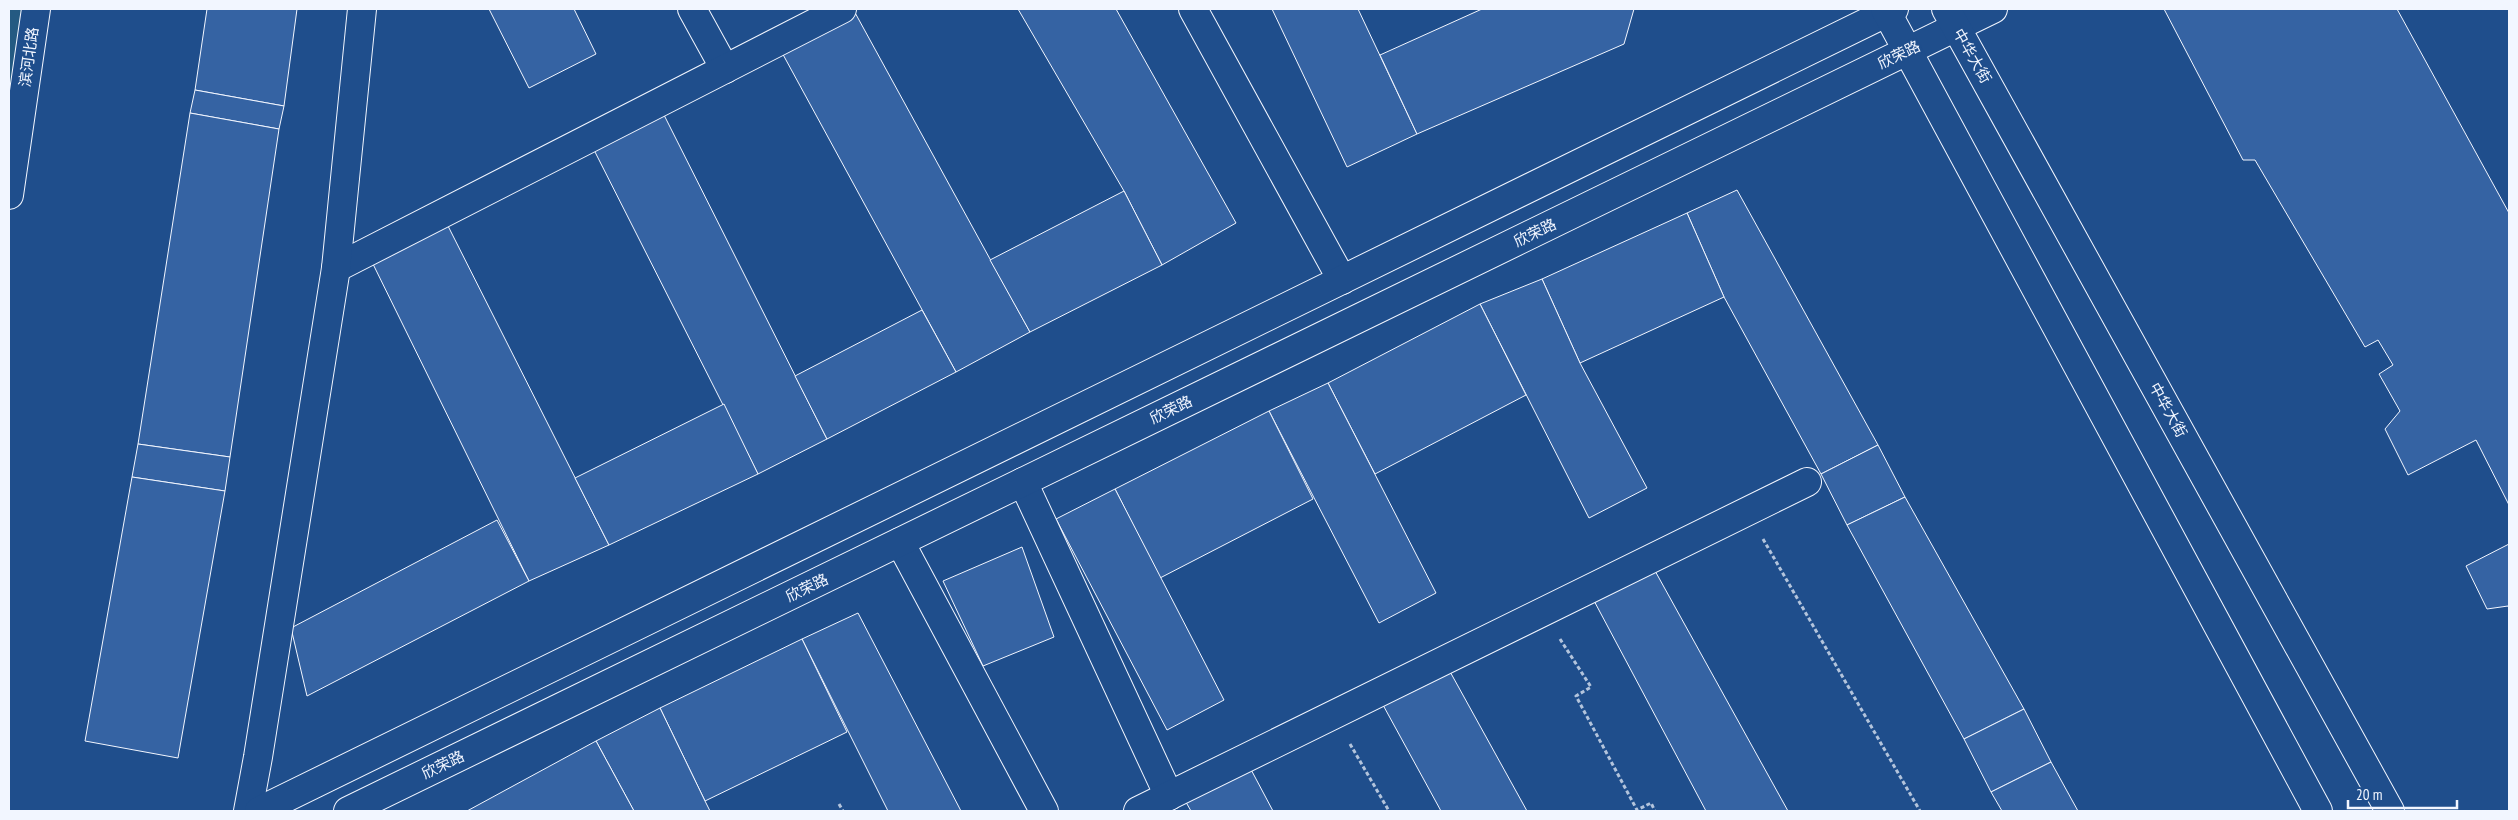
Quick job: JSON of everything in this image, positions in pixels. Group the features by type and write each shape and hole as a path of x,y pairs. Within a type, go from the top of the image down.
{"street":[{"name":"滨河北路","path":"9,195 36,9"},
{"path":"248,811 336,268 362,9"},
{"path":"692,9 724,69"},
{"path":"336,268 842,9"},
{"path":"1193,9 1342,280"},
{"name":"欣荣路","path":"348,811 1908,51 1951,18 1993,9"},
{"path":"259,811 1889,10 1908,51 2318,811"},
{"name":"中华大街","path":"1951,18 2390,811"},
{"path":"1023,482 1169,796"},
{"path":"1138,811 1807,482"},
{"path":"900,542 1044,811"}],"path":[{"path":"1746,511 1920,811"},
{"path":"1543,612 1591,687 1576,696 1637,810 1651,803 1655,811"},
{"path":"1333,715 1389,811"},
{"path":"839,804 843,811"}],"shaded area":[{"path":"9,9 25,9 9,137"}],"building":[{"path":"207,9 297,9 284,106 195,90"},
{"path":"489,9 574,9 596,54 529,88"},
{"path":"853,9 1030,332 956,372 780,49"},
{"path":"1018,9 1116,9 1236,223 1162,265 1124,191"},
{"path":"1272,9 1358,9 1417,134 1347,167"},
{"path":"1482,9 1634,9 1624,44 1417,134 1380,55"},
{"path":"2164,9 2397,9 2509,213 2509,505 2476,440 2408,475 2385,429 2400,411 2379,374 2393,365 2378,340 2365,347 2255,160 2243,160"},
{"path":"195,90 284,106 279,129 190,113"},
{"path":"190,113 279,129 230,457 138,444"},
{"path":"663,113 827,439 758,474 593,148"},
{"path":"1737,190 1878,445 1821,474 1724,297 1687,213"},
{"path":"1124,191 1162,265 1030,332 990,260"},
{"path":"1687,213 1724,297 1580,363 1542,279"},
{"path":"446,222 609,545 529,581 371,260"},
{"path":"1542,279 1580,363 1647,488 1589,518 1480,304"},
{"path":"1480,304 1526,395 1375,474 1328,383"},
{"path":"922,310 956,372 827,439 795,376"},
{"path":"1328,383 1436,593 1379,623 1269,411"},
{"path":"724,404 758,474 609,545 575,478"},
{"path":"1269,411 1313,499 1160,578 1115,489"},
{"path":"138,444 230,457 225,491 132,477"},
{"path":"1878,445 1905,497 1847,525 1821,474"},
{"path":"132,477 225,491 178,758 85,741"},
{"path":"1115,489 1224,700 1167,730 1056,519"},
{"path":"1905,497 2024,709 1964,739 1847,525"},
{"path":"497,520 529,581 307,696 291,628"},
{"path":"2509,544 2509,609 2508,606 2487,609 2466,566"},
{"path":"1022,547 1054,637 983,666 943,581"},
{"path":"1654,569 1788,811 1706,811 1592,597"},
{"path":"858,613 961,811 888,811 802,639"},
{"path":"802,639 847,732 705,801 660,708"},
{"path":"1448,668 1527,811 1441,811 1383,705"},
{"path":"660,708 710,811 634,811 596,741"},
{"path":"2024,709 2051,762 1991,792 1964,739"},
{"path":"596,741 634,811 467,811"},
{"path":"1247,762 1273,811 1191,811 1183,797"},
{"path":"2051,762 2078,811 2002,811 1991,792"}]}
